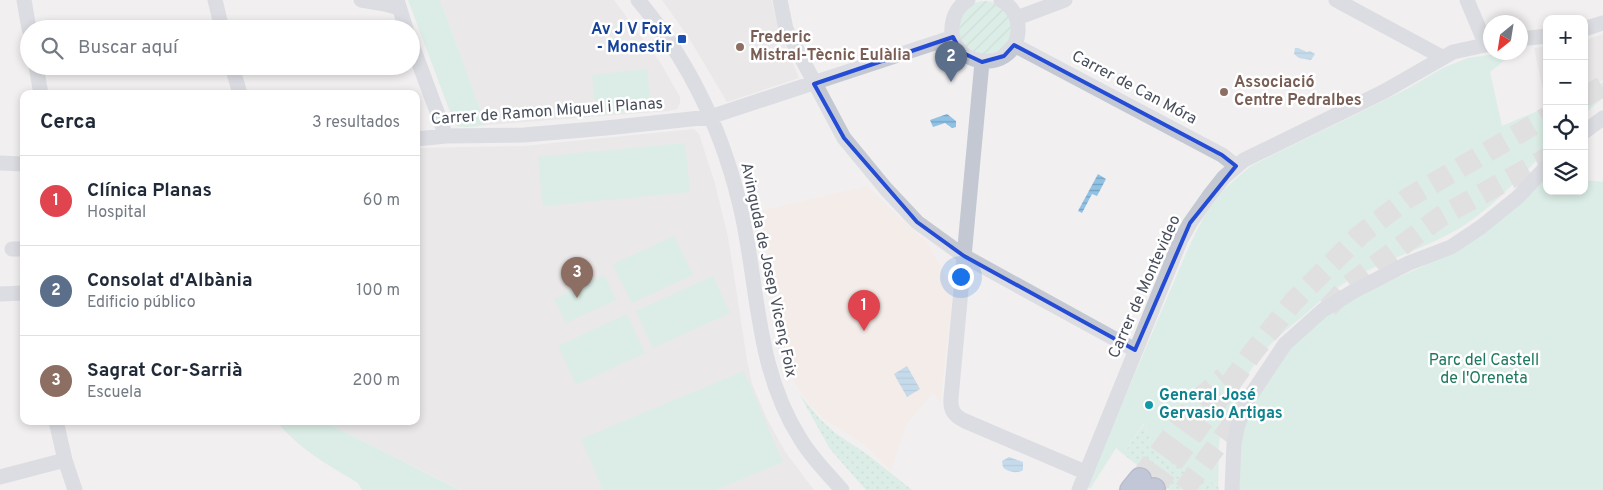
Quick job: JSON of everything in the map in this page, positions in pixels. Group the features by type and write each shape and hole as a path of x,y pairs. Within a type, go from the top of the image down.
{"street":[{"path":"24,0 28,20"},
{"path":"215,0 220,20"},
{"path":"361,0 398,4 403,20"},
{"name":"Avinguda de Josep Vicenç Foix","path":"638,0 677,54 701,96 722,145 743,219 767,364 779,398 802,442 842,490"},
{"path":"780,0 786,29 844,138 886,189 918,222 964,256 1135,350"},
{"path":"968,0 956,11 953,18 953,37 961,52 968,57 982,62 993,61 1004,56 1014,45 1017,37 1017,18 1008,4 1002,0"},
{"path":"1017,18 1066,0"},
{"path":"1336,0 1442,57"},
{"path":"1468,0 1483,34"},
{"path":"1588,28 1603,23"},
{"name":"Carrer de Ramon Miquel i Planas","path":"420,139 446,136 524,135 710,117 953,37"},
{"path":"1528,39 1543,37"},
{"name":"Carrer de Can Móra","path":"1014,45 1222,155 1236,166"},
{"name":"Carrer de Montevideo","path":"1079,490 1181,239 1190,222 1219,183 1236,166 1256,153 1385,91 1442,57 1453,52 1483,46"},
{"path":"982,62 950,398 953,412 958,418 1085,472"},
{"path":"420,66 446,136"},
{"path":"38,75 41,90"},
{"path":"235,75 239,90"},
{"path":"1588,129 1603,118"},
{"path":"0,163 20,164"},
{"path":"1232,490 1234,444 1237,428 1247,400 1285,344 1323,310 1354,291 1409,263 1451,247 1481,227 1518,197 1543,170"},
{"path":"1,292 20,294"},
{"path":"57,425 65,460 75,490"},
{"path":"0,477 65,460"}],"highlighted area":[{"path":"953,37 961,52 982,62 1004,56 1014,45 1222,155 1236,166 1190,223 1135,350 964,256 917,222 844,138 814,84"}],"shaded area":[{"path":"440,0 614,0 660,62 680,97 680,103 677,109 668,111 486,125"},
{"name":"Frederic Mistral-Tècnic Eulàlia","path":"662,0 771,0 783,40 799,78 727,102 689,38"},
{"path":"1603,34 1603,80 1588,88 1588,60 1588,40"},
{"path":"1543,47 1543,90 1534,48"},
{"path":"694,129 699,134 715,184 728,237 752,384 767,419 786,453 814,490 461,490 331,425 420,425 420,148 524,146"},
{"path":"867,186 927,242 953,291 940,402 933,392 906,425 891,471 864,444 824,419 805,399 793,380 782,343 761,211"}],"green space":[{"path":"408,0 440,0 486,125 466,127 455,125 420,32 420,20 416,20"},
{"path":"985,1 995,3 1004,9 1010,18 1012,28 1010,38 1004,47 995,53 985,55 975,53 966,47 960,38 958,28 960,18 966,9 975,3"},
{"path":"1483,56 1483,60 1505,60 1490,72 1502,126 1543,109 1543,154 1485,210 1463,226 1346,282 1272,343 1245,380 1225,420 1219,444 1218,486 1178,462 1162,456 1152,445 1144,423 1123,454 1116,448 1090,489 1087,486 1185,256 1199,226 1217,198 1251,166 1407,89 1443,68 1468,58"},
{"path":"647,69 651,109 596,115 592,75"},
{"path":"1603,82 1603,98 1588,111 1588,105 1588,88"},
{"path":"685,143 690,192 543,206 538,157"},
{"name":"Parc del Castell de l'Oreneta","path":"1543,179 1543,195 1588,195 1588,180 1603,182 1603,490 1237,490 1243,430 1250,411 1263,387 1282,358 1304,334 1332,310 1362,294 1443,257"},
{"path":"674,236 693,275 632,303 613,264"},
{"path":"604,275 616,300 566,323 554,299"},
{"path":"713,276 730,313 653,348 636,311"},
{"path":"627,314 645,353 576,385 558,346"},
{"path":"744,371 783,462 715,490 603,490 581,439"},
{"path":"800,395 819,418 835,433 868,455 912,490 866,490 830,449"},
{"path":"1145,423 1146,430 1162,456 1178,462 1218,486 1219,490 1170,490 1123,454"},
{"path":"280,425 331,425 460,490 362,490 358,483 325,463"}],"water":[{"path":"1295,48 1315,54 1311,60 1299,58 1294,54"},
{"path":"947,114 956,121 956,127 952,128 945,123 933,127 930,120"},
{"path":"1098,174 1106,179 1097,196 1092,194 1082,213 1078,211"},
{"path":"907,366 920,389 907,397 894,374"},
{"path":"1009,457 1023,462 1023,470 1016,472 1005,469 1002,461"}],"tunnel":[{"path":"1588,95 1603,86"},
{"path":"1154,489 1253,352 1293,302 1360,235 1408,198 1543,119"},
{"path":"1328,308 1349,285 1440,217 1543,160"},
{"path":"1140,479 1199,399 1224,377"},
{"path":"1184,490 1246,406"}],"place":[{"name":"Av J V Foix - Monestir","path":"682,39"},
{"name":"Frederic Mistral-Tècnic Eulàlia","path":"740,47"},
{"name":"Consolat d'Albània","path":"951,82"},
{"name":"Associació Centre Pedralbes","path":"1224,92"},
{"name":"Sagrat Cor-Sarrià","path":"577,298"},
{"name":"Clínica Planas","path":"864,331"},
{"name":"General José Gervasio Artigas","path":"1149,405"}]}
